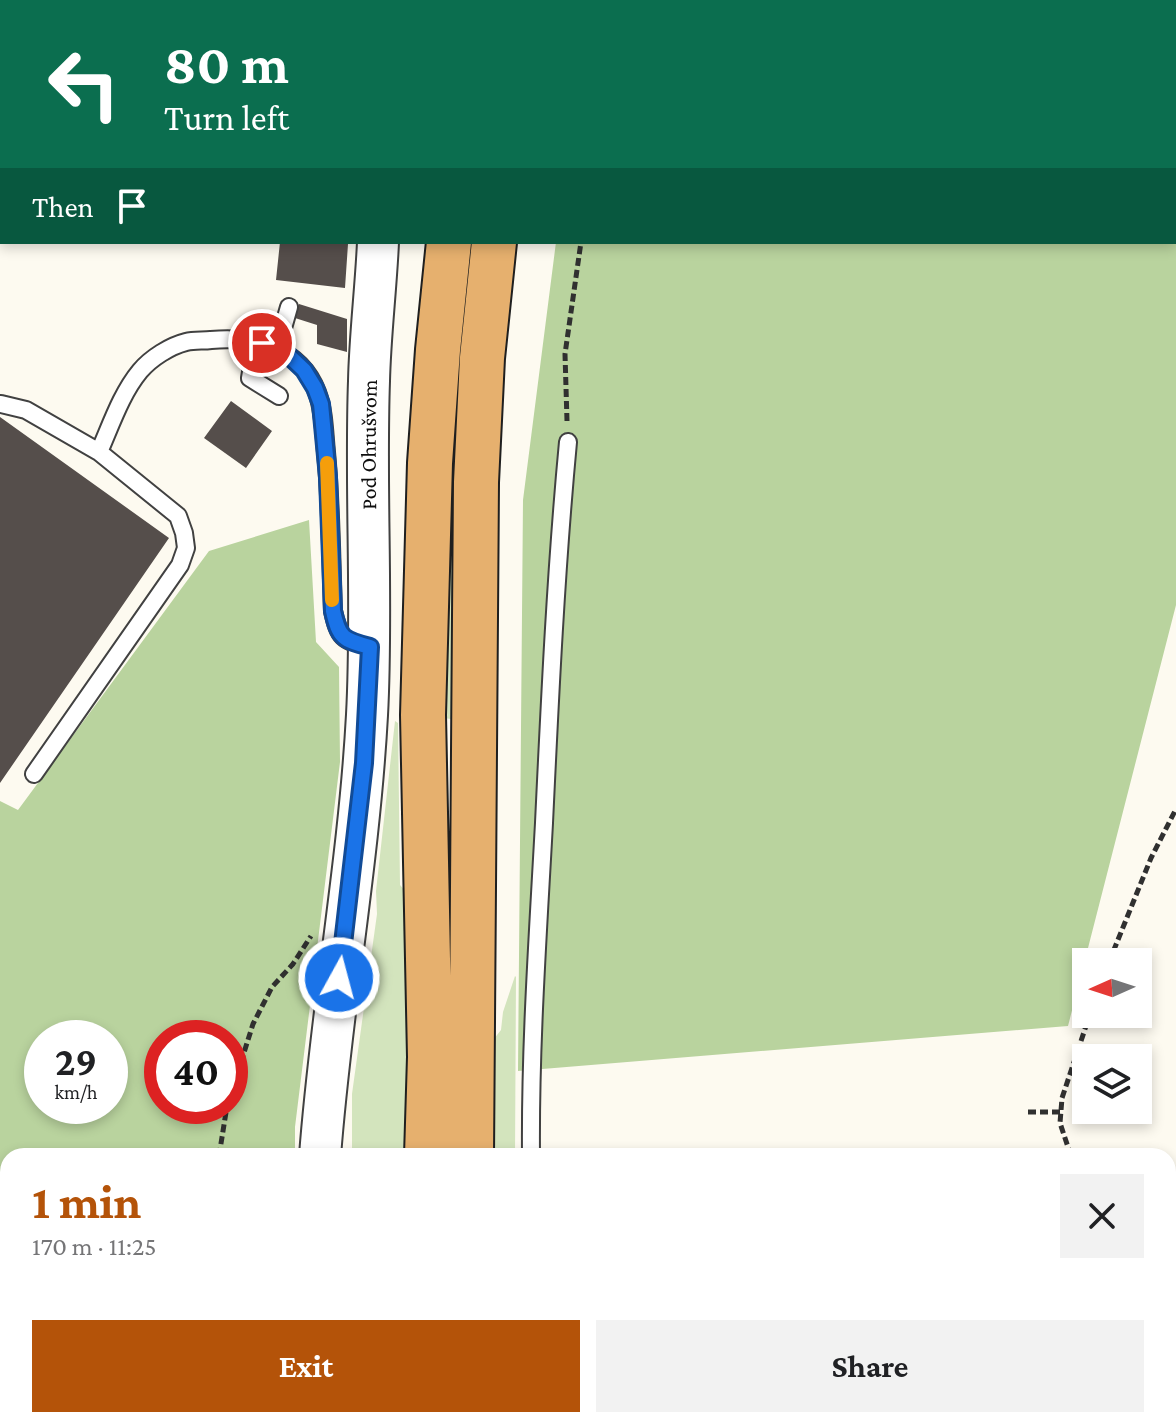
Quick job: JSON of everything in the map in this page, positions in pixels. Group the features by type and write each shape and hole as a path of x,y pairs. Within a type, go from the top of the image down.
{"highway":[{"path":"427,1148 430,1057 423,715 430,463 449,244"},
{"path":"471,1148 476,482 482,358 494,244"}],"street":[{"name":"Pod Ohrušvom","path":"321,1148 366,732 370,647 369,380 378,244"}],"lane":[{"path":"277,349 289,307"},
{"path":"99,452 124,395 141,369 162,353 186,342 233,338 256,342 286,353 304,370 321,404 328,477 333,611 337,628 348,642 370,647"},
{"path":"256,342 250,378 279,396"},
{"path":"1,404 26,410 99,452 178,516 186,548 180,565 34,774"},
{"path":"531,1148 541,881 568,442"}],"path":[{"path":"568,442 565,354 581,244"},
{"path":"1115,948 1151,858 1176,809"},
{"path":"248,1040 272,987 293,964 313,933"},
{"path":"1068,1148 1060,1123 1062,1098 1085,1028"},
{"path":"1028,1112 1061,1112"},
{"path":"220,1148 224,1124"}],"green space":[{"path":"467,244 477,244 454,713 451,719 444,718 445,562"},
{"path":"556,244 1176,244 1176,605 1088,948 1072,948 1072,1010 1068,1026 518,1071 523,500"},
{"path":"309,520 316,642 339,667 340,762 295,1127 295,1148 0,1148 0,801 18,810 209,551"},
{"path":"395,721 398,723 400,885 408,894 407,1148 352,1148 352,1094 377,914 376,891"},
{"path":"515,976 515,1148 490,1148 493,1040 501,1030 503,1012"}],"building":[{"path":"280,244 348,244 345,288 276,280"},
{"path":"299,304 347,319 347,352 317,344 317,325 295,318"},
{"path":"231,401 272,431 246,468 204,438"},
{"path":"0,417 169,538 0,783"}],"slow traffic":[{"path":"327,463 332,600"}],"route":[{"path":"262,343 286,353 304,370 321,404 328,477 333,611 337,628 348,642 370,647 364,763 339,978"}]}
